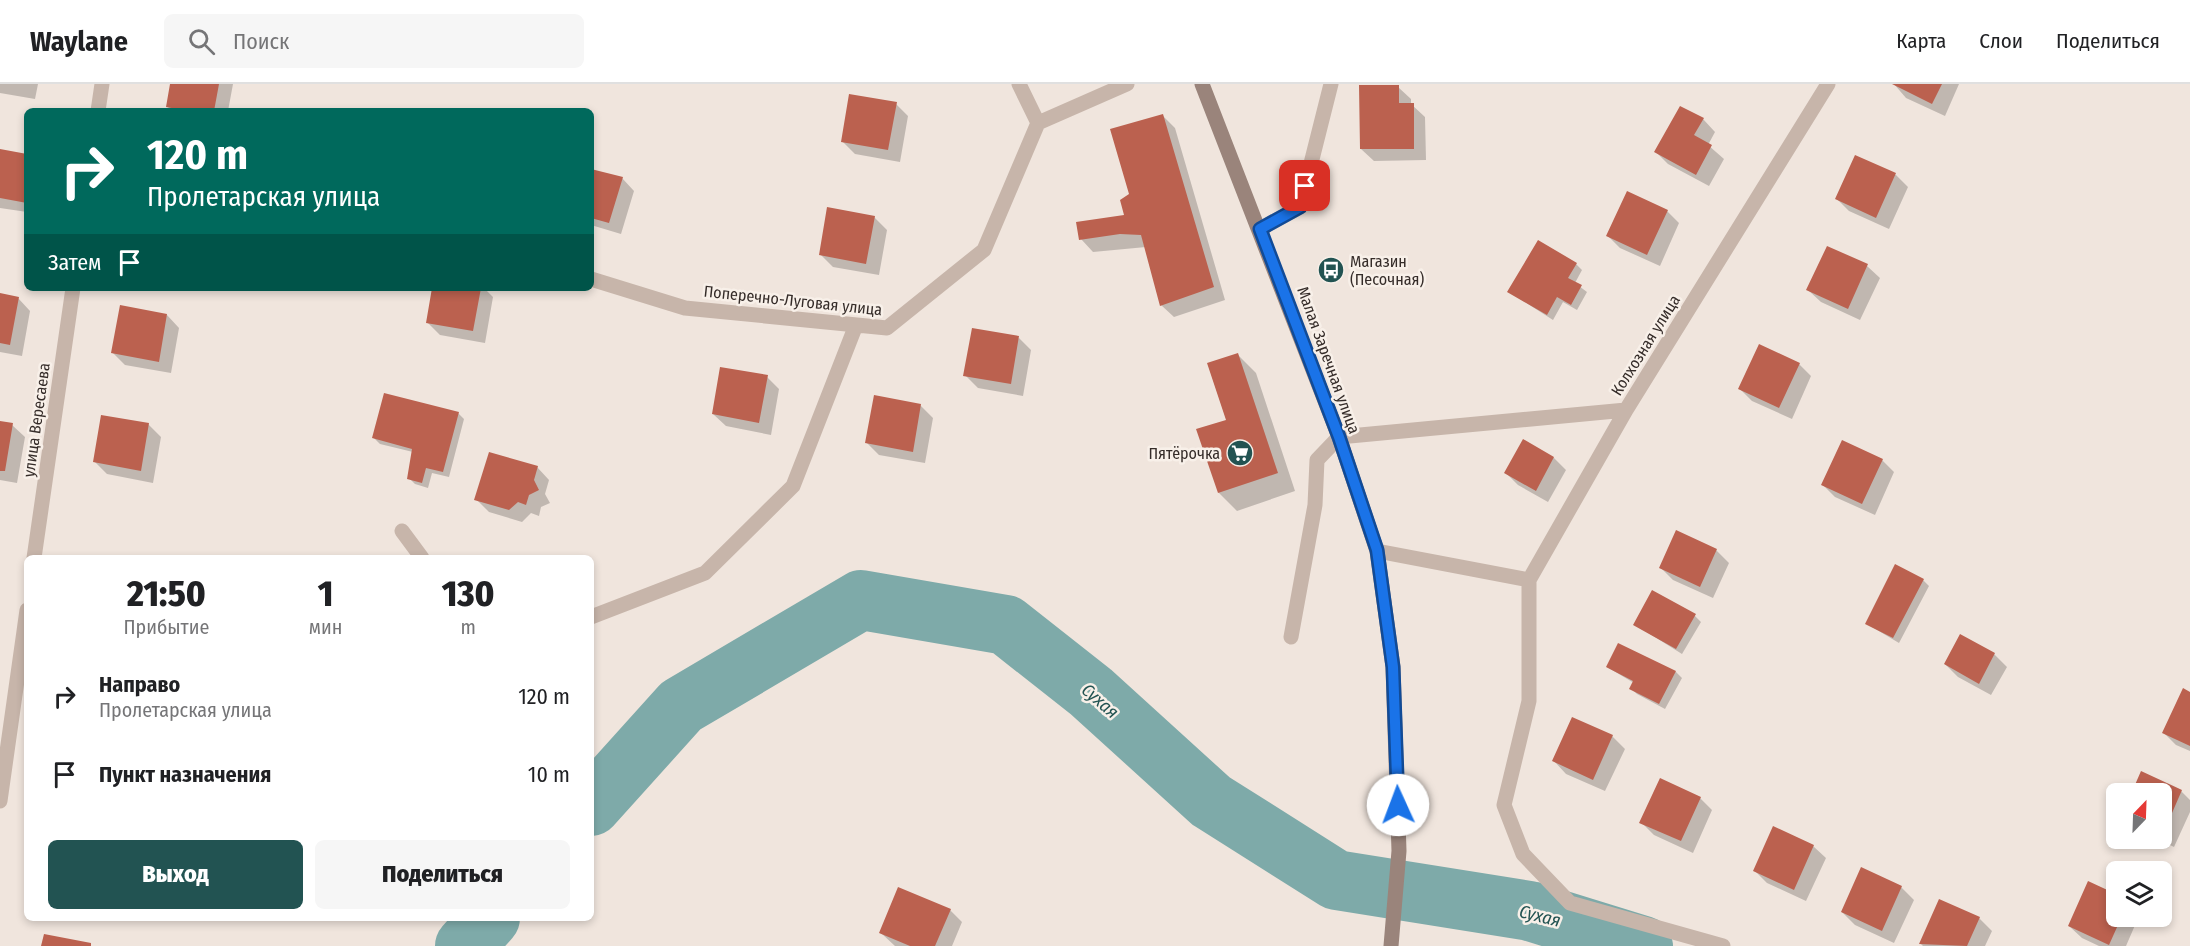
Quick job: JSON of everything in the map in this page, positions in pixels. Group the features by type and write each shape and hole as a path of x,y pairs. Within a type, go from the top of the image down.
{"main road":[{"name":"Малая Заречная улица","path":"1202,84 1339,437 1377,550 1393,667 1399,851 1391,946"}],"street":[{"path":"98,108 102,84"},
{"path":"1019,84 1038,123 1127,84"},
{"path":"1260,229 1300,207 1331,84"},
{"name":"Колхозная улица","path":"1339,437 1626,410 1828,84"},
{"name":"Поперечно-Луговая улица","path":"594,280 685,308 887,328 984,250 1038,123"},
{"name":"улица Вересаева","path":"34,555 73,291"},
{"path":"594,616 705,573 793,486 856,325"},
{"path":"1626,410 1529,580 1529,701 1504,805 1524,854 1570,903 1723,946"},
{"path":"1291,638 1315,505 1317,460 1339,437"},
{"path":"402,531 420,555"},
{"path":"1377,550 1529,580"},
{"path":"0,801 24,631"}],"building":[{"path":"170,84 219,84 215,108 166,107"},
{"path":"1892,84 1942,84 1932,104"},
{"path":"1359,85 1399,85 1399,103 1414,103 1414,149 1360,149"},
{"path":"849,94 897,102 888,150 841,142"},
{"path":"1680,106 1704,118 1694,135 1712,145 1696,175 1654,152"},
{"path":"1163,114 1214,287 1160,306 1141,235 1120,234 1079,240 1076,222 1124,215 1120,200 1129,194 1110,129"},
{"path":"0,149 24,153 24,202 0,198"},
{"path":"1855,155 1896,173 1876,218 1835,199"},
{"path":"594,170 623,177 609,223 594,219"},
{"path":"1627,191 1668,210 1647,255 1606,236"},
{"path":"827,207 875,216 866,264 819,255"},
{"path":"1538,240 1577,263 1568,278 1582,285 1571,305 1557,297 1547,315 1507,292"},
{"path":"1827,246 1868,264 1848,309 1806,290"},
{"path":"431,291 480,291 473,331 426,323"},
{"path":"0,293 19,297 10,345 0,343"},
{"path":"120,305 167,314 159,362 111,353"},
{"path":"972,328 1019,336 1011,384 963,376"},
{"path":"1759,344 1800,363 1779,408 1738,389"},
{"path":"1238,353 1278,473 1218,493 1196,429 1226,420 1207,363"},
{"path":"720,367 768,375 759,423 712,414"},
{"path":"384,393 459,412 443,472 426,468 422,483 407,479 412,449 372,438"},
{"path":"874,395 921,404 913,452 865,443"},
{"path":"101,415 149,423 141,471 93,462"},
{"path":"0,421 13,423 5,471 0,471"},
{"path":"1523,439 1554,457 1536,491 1504,473"},
{"path":"1842,440 1883,459 1862,504 1821,485"},
{"path":"489,452 538,466 534,480 539,490 529,495 526,505 518,502 509,510 474,500"},
{"path":"1676,530 1717,549 1700,587 1659,568"},
{"path":"1895,564 1924,579 1893,638 1865,624"},
{"path":"1652,590 1696,614 1676,649 1633,625"},
{"path":"1960,634 1995,653 1979,684 1944,664"},
{"path":"1618,643 1676,671 1659,704 1629,689 1633,681 1606,667"},
{"path":"2183,688 2190,692 2190,746 2162,733"},
{"path":"1572,717 1613,735 1593,780 1552,761"},
{"path":"2141,771 2167,783 2136,783"},
{"path":"1660,778 1701,797 1681,841 1639,823"},
{"path":"2172,785 2182,790 2172,813"},
{"path":"1773,826 1814,845 1794,890 1753,871"},
{"path":"1861,867 1902,886 1882,931 1841,912"},
{"path":"2088,881 2106,889 2106,927 2117,927 2109,945 2068,926"},
{"path":"898,887 951,909 935,946 910,946 879,933"},
{"path":"1939,899 1980,917 1967,946 1919,944"},
{"path":"44,934 91,943 91,946 41,946"}],"waterway":[{"name":"Сухая","path":"594,803 681,706 861,600 1006,625 1091,692 1211,801 1336,880 1530,911 1643,946"},
{"name":"Сухая","path":"465,946 487,921"}],"place":[{"name":"Магазин (Песочная)","path":"1331,270"},
{"name":"Пятёрочка","path":"1240,453"}],"route":[{"path":"1305,186 1300,207 1260,229 1339,437 1377,550 1393,667 1398,805"}]}
